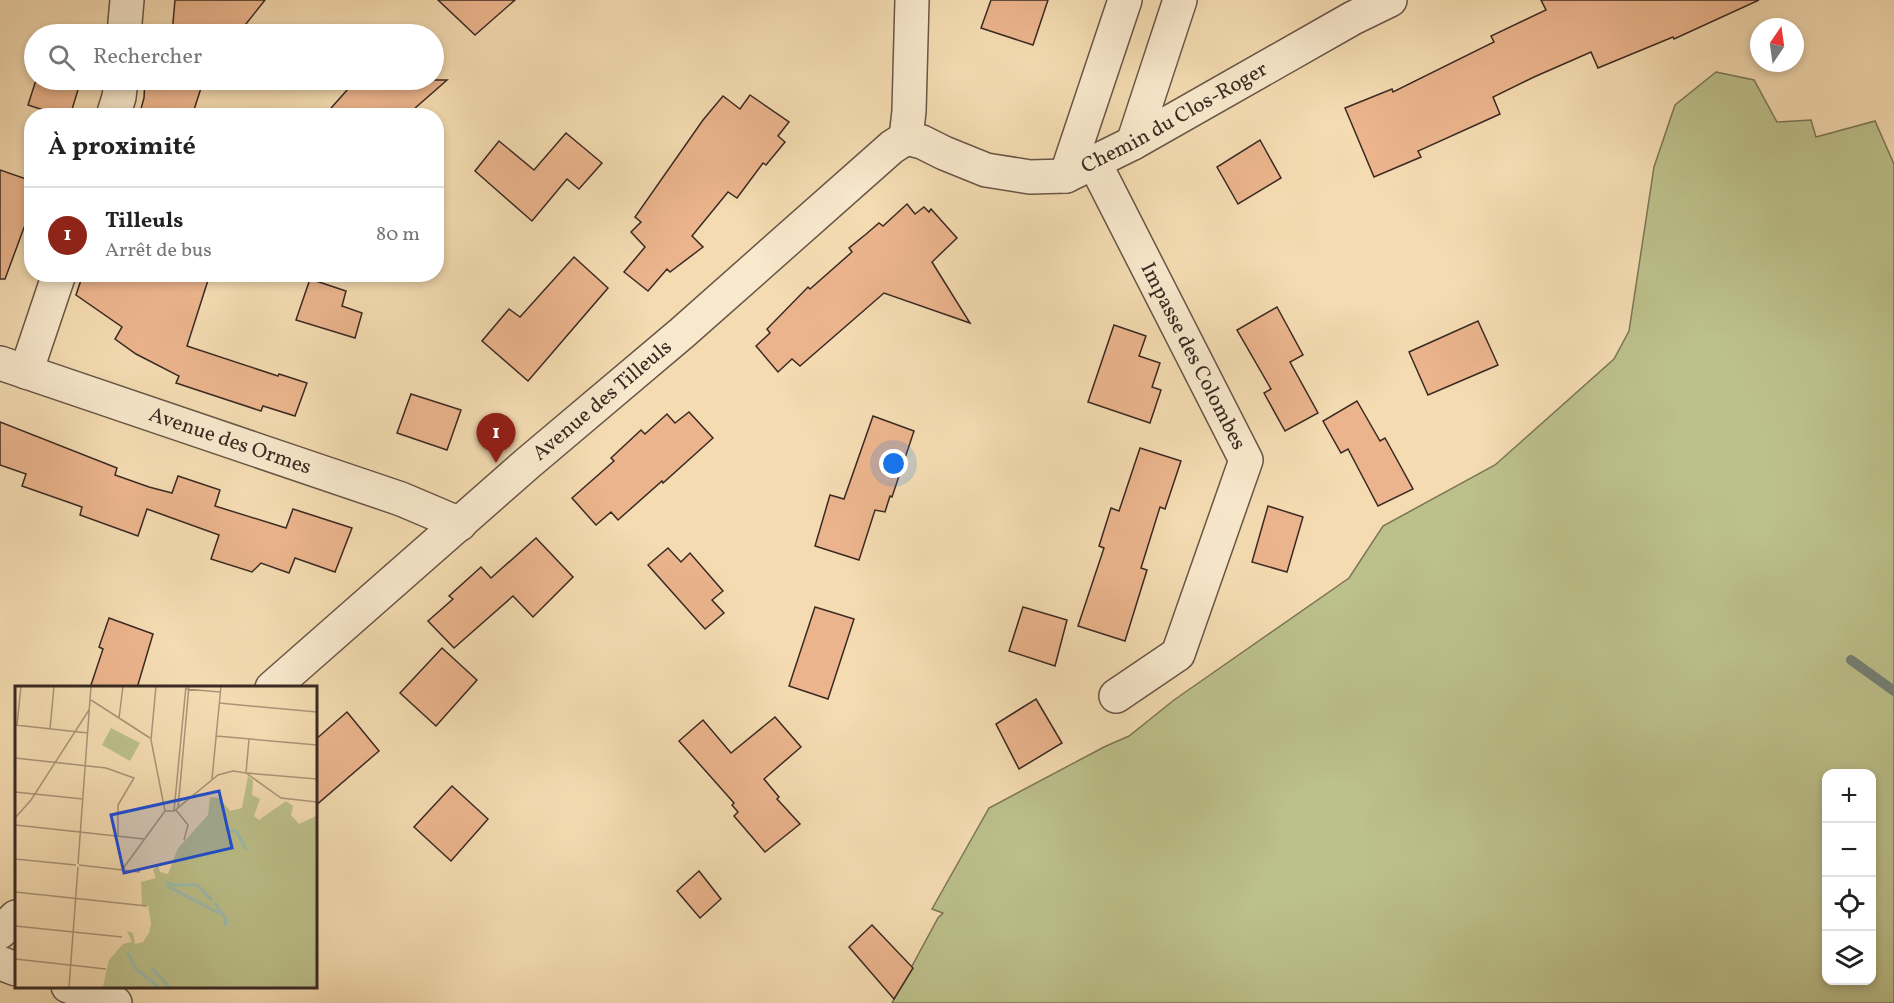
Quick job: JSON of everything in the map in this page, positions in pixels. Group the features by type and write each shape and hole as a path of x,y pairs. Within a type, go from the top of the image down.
{"street":[{"path":"125,24 127,0"},
{"path":"906,138 909,111 912,0"},
{"path":"1080,169 1125,0"},
{"path":"1133,143 1180,0"},
{"name":"Chemin du Clos-Roger","path":"906,138 922,142 986,170 1030,177 1080,169 1133,143 1353,18 1390,0"},
{"path":"116,108 120,90"},
{"name":"Avenue des Tilleuls","path":"274,686 884,154 906,138"},
{"name":"Impasse des Colombes","path":"1080,169 1246,460 1178,654 1116,696"},
{"path":"13,368 55,282"},
{"name":"Avenue des Ormes","path":"13,368 401,499 460,524"},
{"path":"0,932 15,918"},
{"path":"0,963 15,969"},
{"path":"71,988 115,1003"}],"green space":[{"path":"1716,72 1754,80 1777,122 1811,120 1816,137 1875,121 1894,164 1894,1003 892,1003 938,918 943,913 932,909 989,808 1129,736 1174,700 1349,578 1383,526 1495,465 1614,359 1629,331 1654,167 1675,105"}],"building":[{"path":"175,0 265,0 246,24 173,24"},
{"path":"438,0 515,0 475,35"},
{"path":"991,0 1048,0 1033,45 981,28"},
{"path":"1541,0 1759,0 1674,39 1673,37 1598,68 1591,52 1534,77 1493,97 1500,114 1418,151 1421,157 1374,177 1345,108 1392,89 1393,92 1494,42 1491,36 1546,10"},
{"path":"33,90 78,90 72,108 37,108 28,105"},
{"path":"144,90 200,90 195,108 141,108"},
{"path":"347,90 436,90 415,108 331,108"},
{"path":"750,95 789,122 778,136 785,142 766,165 763,163 737,198 728,192 692,236 703,247 670,272 667,269 648,291 624,272 645,247 631,232 641,222 635,217 703,120 723,96 740,109"},
{"path":"566,133 602,163 579,189 567,179 532,221 475,171 499,141 534,170"},
{"path":"1260,140 1281,178 1238,204 1217,167"},
{"path":"0,170 24,178 24,228 5,279 0,279"},
{"path":"907,204 915,214 924,207 929,212 931,209 957,238 932,262 970,323 884,293 800,366 792,359 778,372 756,346 770,333 767,329 808,287 810,289 852,252 849,248 879,223 883,226"},
{"path":"574,257 608,288 528,381 482,341 509,309 520,317"},
{"path":"80,282 207,282 187,346 278,376 279,374 307,383 295,416 263,406 261,411 176,383 179,376 136,354 115,339 122,327 76,295"},
{"path":"309,282 319,282 346,291 342,306 362,313 355,338 296,320"},
{"path":"1277,307 1303,355 1290,362 1318,413 1285,431 1264,393 1271,389 1237,330"},
{"path":"1478,321 1498,365 1428,395 1409,352"},
{"path":"1114,325 1146,336 1139,356 1160,363 1152,387 1161,390 1150,423 1088,402"},
{"path":"411,394 461,410 447,450 397,433"},
{"path":"1357,401 1380,441 1385,438 1413,489 1378,506 1348,449 1341,453 1323,421"},
{"path":"689,412 713,438 618,520 611,512 596,525 572,498 614,461 611,458 641,430 645,434 667,414 675,423"},
{"path":"873,416 914,431 892,497 890,496 885,512 875,510 859,560 815,546 830,495 844,499"},
{"path":"0,422 117,468 115,475 149,487 172,493 178,476 220,490 215,506 286,528 293,509 352,528 335,572 295,558 289,573 261,563 252,572 211,559 219,535 147,509 138,536 80,515 82,507 22,486 26,474 0,465"},
{"path":"1140,448 1181,461 1165,509 1160,507 1141,568 1147,570 1125,641 1078,626 1104,548 1099,546 1111,508 1119,511"},
{"path":"1268,506 1303,517 1287,572 1252,562"},
{"path":"536,538 573,577 533,617 513,596 454,648 428,621 453,599 449,596 481,567 491,578"},
{"path":"668,548 681,562 690,553 723,591 712,600 724,613 705,629 648,565"},
{"path":"815,607 854,619 828,699 789,686"},
{"path":"1023,607 1067,620 1055,666 1009,651"},
{"path":"109,618 153,634 138,686 91,686 103,649 99,647"},
{"path":"442,648 477,680 436,726 400,693"},
{"path":"1036,699 1062,743 1019,769 996,724"},
{"path":"347,712 379,751 316,805 316,739"},
{"path":"775,717 801,747 764,779 779,797 777,799 800,824 765,852 734,816 738,812 732,805 734,803 679,741 703,720 731,753"},
{"path":"452,786 488,819 451,861 414,827"},
{"path":"699,871 721,899 700,918 677,891"},
{"path":"872,925 913,968 894,999 849,947"}],"waterway":[{"path":"1851,660 1894,691"}],"place":[{"name":"Tilleuls","path":"496,463"}]}
